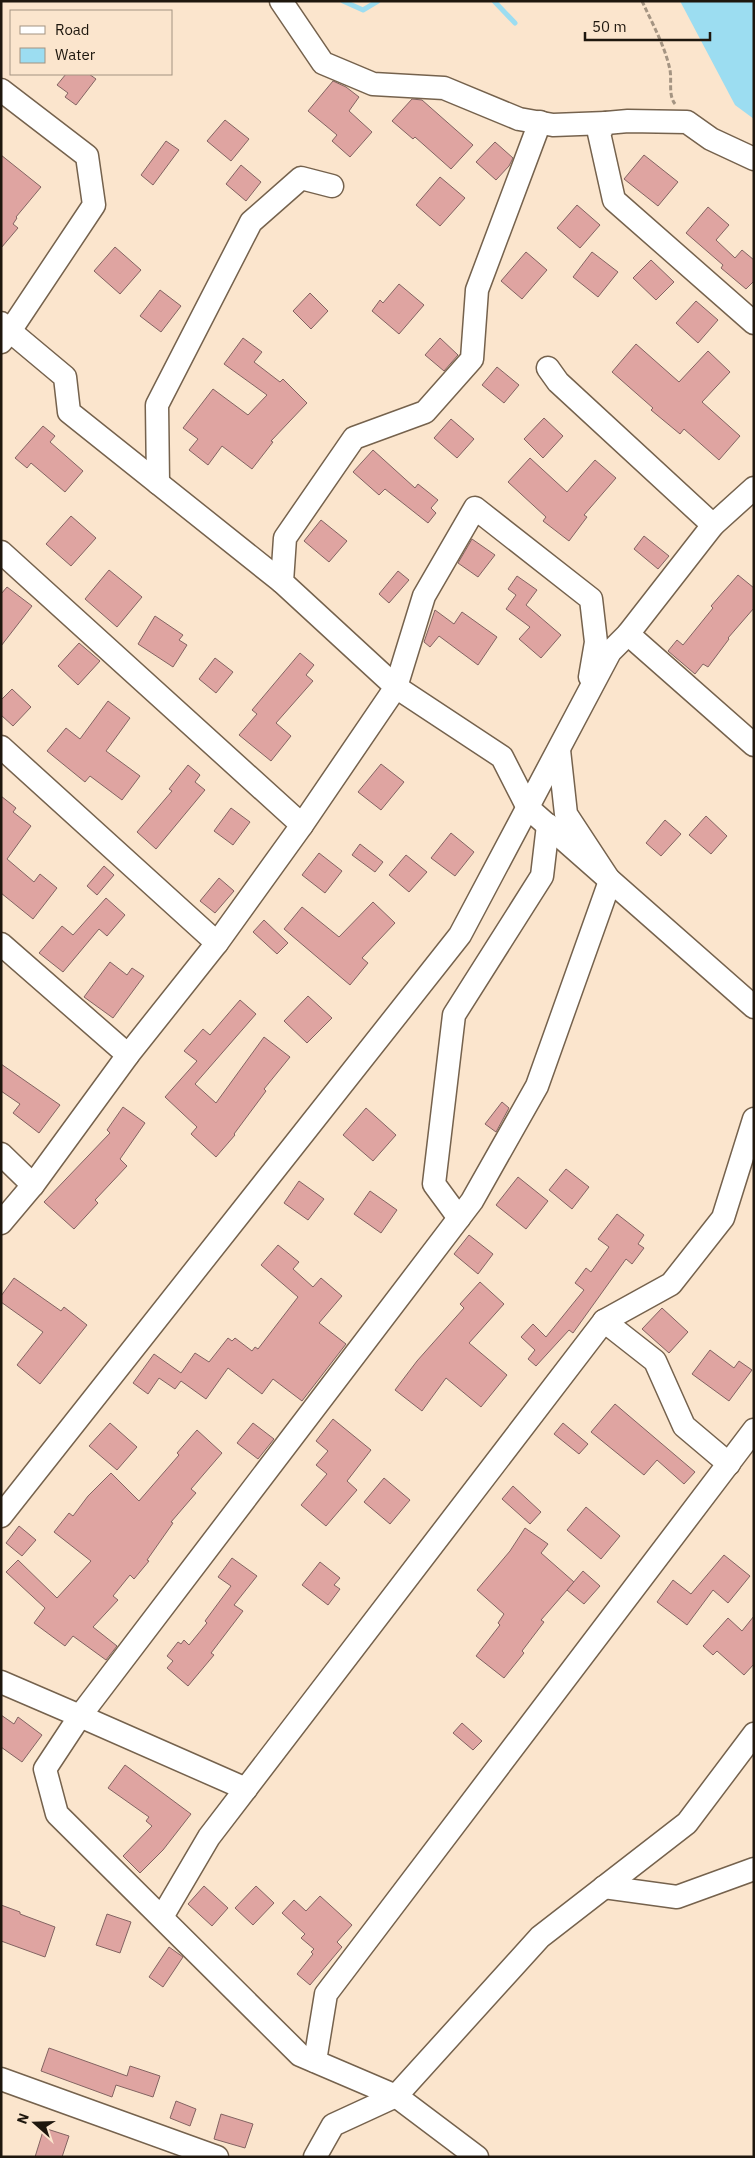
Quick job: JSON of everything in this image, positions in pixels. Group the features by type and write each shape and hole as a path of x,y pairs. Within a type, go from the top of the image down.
{"street":[{"path":"281,1 323,63 373,84 444,88 518,119 554,124 628,121 687,122 711,139 754,160"},
{"path":"1,90 87,156 94,205 4,332 65,377 69,412 282,582 396,687 502,757 528,808 754,1007"},
{"path":"282,582 285,538 354,438 424,412 472,359 477,290 540,122"},
{"path":"606,123 599,133 614,200 754,323"},
{"path":"158,483 157,406 251,222 301,178 332,186"},
{"path":"548,368 558,382 713,525"},
{"path":"1,1516 460,935 610,652 628,634 713,525 754,488"},
{"path":"1,1223 33,1185 128,1055 217,943 302,826 396,687 424,596 475,508 591,599 596,642 586,698"},
{"path":"1,552 302,826"},
{"path":"628,634 754,745"},
{"path":"1,747 217,943"},
{"path":"558,750 566,814 610,881"},
{"path":"459,1218 434,1184 454,1015 542,876 548,826"},
{"path":"477,2157 396,2096 300,2054 57,1814 45,1769 80,1716 472,1201 537,1086 610,881"},
{"path":"1,944 128,1055"},
{"path":"162,1917 209,1836 604,1321 671,1284 723,1218 754,1119"},
{"path":"1,1154 33,1185"},
{"path":"604,1321 655,1362 684,1426 729,1464"},
{"path":"315,2061 326,1994 754,1430"},
{"path":"1,1682 246,1789"},
{"path":"315,2157 333,2126 396,2096 540,1937 688,1823 752,1740"},
{"path":"604,1887 677,1897 754,1869"},
{"path":"1,2080 217,2157"}],"path":[{"path":"642,1 670,70 672,100 687,122"}],"water":[{"path":"680,1 754,1 754,119 735,105"}],"building":[{"path":"65,75 90,75 96,79 76,105 65,97 68,93 57,85"},
{"path":"333,81 346,87 359,97 349,111 372,132 350,157 332,141 337,135 308,111"},
{"path":"412,99 422,100 473,145 451,169 415,137 413,139 392,121"},
{"path":"225,120 249,139 231,161 207,141"},
{"path":"166,141 179,150 153,185 141,175"},
{"path":"495,142 513,158 509,166 496,180 476,162"},
{"path":"1,155 41,187 16,217 13,224 18,228 1,248"},
{"path":"644,155 678,182 658,206 624,179"},
{"path":"241,165 261,182 246,201 226,184"},
{"path":"440,177 465,198 440,226 416,205"},
{"path":"577,205 600,225 580,248 557,228"},
{"path":"708,207 729,225 716,240 735,258 742,250 754,260 754,281 746,289 721,268 723,265 686,233"},
{"path":"115,247 141,270 120,294 94,271"},
{"path":"526,252 547,270 522,299 501,281"},
{"path":"592,252 618,272 598,297 573,277"},
{"path":"651,260 674,282 656,300 633,278"},
{"path":"399,284 424,305 399,334 372,311 380,300 383,303"},
{"path":"160,290 181,306 161,332 140,316"},
{"path":"310,293 328,311 311,329 293,311"},
{"path":"696,301 718,320 698,343 676,323"},
{"path":"243,338 262,352 254,362 280,382 283,379 307,403 271,441 273,442 252,469 222,446 208,465 189,450 198,439 183,428 213,389 248,415 267,395 224,364"},
{"path":"440,338 458,355 444,371 425,355"},
{"path":"636,344 679,382 708,351 730,372 702,402 740,436 719,460 684,429 680,434 651,410 653,408 612,372"},
{"path":"497,367 519,385 504,403 482,385"},
{"path":"544,418 563,436 543,458 524,439"},
{"path":"451,419 474,439 457,458 434,438"},
{"path":"43,426 55,436 50,442 83,471 65,492 31,463 27,468 15,458"},
{"path":"373,450 415,488 418,484 438,500 431,508 436,513 428,523 385,489 379,495 353,472"},
{"path":"530,458 567,492 595,460 616,478 584,515 587,517 569,541 543,521 546,517 508,482"},
{"path":"71,516 96,538 71,566 46,544"},
{"path":"321,520 347,541 329,562 304,541"},
{"path":"644,536 669,556 658,569 634,549"},
{"path":"472,539 495,555 478,577 458,563"},
{"path":"109,570 142,597 117,627 85,599"},
{"path":"398,571 409,580 389,603 379,594"},
{"path":"738,575 754,588 754,608 728,638 708,667 703,664 695,674 668,651 677,640 683,645 713,608 711,606"},
{"path":"517,576 537,590 526,605 561,635 541,658 519,639 530,627 506,609 516,595 508,589"},
{"path":"7,587 32,606 1,646 1,594"},
{"path":"435,610 454,624 462,612 497,637 478,665 439,636 430,647 424,642"},
{"path":"155,616 183,635 179,640 187,645 173,667 138,644"},
{"path":"79,643 100,661 78,685 58,666"},
{"path":"300,653 314,665 306,675 313,681 276,723 291,736 271,761 239,735 257,714 252,710"},
{"path":"215,658 233,672 216,693 199,679"},
{"path":"12,689 31,707 13,726 1,715 1,700"},
{"path":"108,701 130,718 106,751 140,776 122,800 90,776 85,782 47,751 66,728 80,739"},
{"path":"381,764 404,782 381,810 358,792"},
{"path":"188,765 200,775 195,782 205,790 156,849 137,832 172,791 169,789"},
{"path":"1,796 16,808 13,812 31,826 7,859 34,882 40,874 57,888 33,919 1,893"},
{"path":"231,808 250,822 233,845 214,831"},
{"path":"706,816 727,836 711,854 689,835"},
{"path":"665,820 681,834 661,856 646,843"},
{"path":"451,833 474,852 455,876 431,858"},
{"path":"360,844 383,862 375,872 352,855"},
{"path":"319,853 342,871 325,893 302,875"},
{"path":"406,855 427,872 409,892 389,875"},
{"path":"104,866 114,875 97,895 87,886"},
{"path":"219,878 234,891 215,913 200,901"},
{"path":"106,898 125,915 107,936 99,929 63,972 39,953 62,926 73,935"},
{"path":"373,902 395,923 362,958 368,963 350,985 284,929 302,907 339,937"},
{"path":"264,920 288,943 277,954 253,932"},
{"path":"110,962 127,975 132,968 144,976 113,1018 84,997"},
{"path":"308,996 332,1018 307,1043 284,1021"},
{"path":"240,1000 256,1014 195,1084 216,1103 264,1037 290,1057 264,1089 266,1091 235,1135 216,1157 191,1134 197,1127 165,1097 197,1061 184,1051 203,1029 210,1035"},
{"path":"1,1064 60,1105 39,1133 13,1113 20,1104 1,1091"},
{"path":"502,1102 509,1108 496,1132 485,1124"},
{"path":"123,1107 145,1123 120,1159 127,1166 95,1200 98,1203 74,1229 44,1202 110,1133 107,1130"},
{"path":"366,1108 396,1135 373,1161 343,1135"},
{"path":"566,1169 589,1187 572,1209 549,1190"},
{"path":"518,1177 548,1201 526,1229 496,1205"},
{"path":"299,1181 324,1199 308,1220 284,1203"},
{"path":"370,1191 397,1210 381,1233 354,1214"},
{"path":"617,1214 644,1235 638,1244 644,1248 632,1264 626,1259 573,1333 569,1330 536,1366 528,1359 535,1350 521,1337 533,1324 546,1337 584,1290 575,1283 586,1268 591,1272 609,1247 598,1239"},
{"path":"469,1235 493,1254 478,1274 454,1254"},
{"path":"278,1245 299,1262 293,1269 313,1287 321,1278 342,1296 319,1323 346,1344 302,1401 273,1379 262,1394 228,1368 206,1399 181,1381 175,1389 159,1378 148,1394 133,1383 154,1354 181,1373 195,1353 209,1362 228,1338 232,1341 235,1338 252,1351 255,1347 258,1349 298,1297 261,1265"},
{"path":"14,1278 61,1311 64,1307 87,1325 40,1384 17,1365 43,1332 1,1302 1,1296"},
{"path":"480,1282 504,1304 469,1343 507,1375 481,1407 446,1378 422,1411 395,1390 417,1361 464,1308 460,1304"},
{"path":"662,1308 688,1332 669,1353 642,1329"},
{"path":"710,1350 734,1368 739,1361 752,1370 729,1401 692,1374"},
{"path":"615,1404 695,1472 684,1484 657,1460 644,1475 591,1432"},
{"path":"333,1419 371,1450 347,1481 357,1490 326,1526 301,1505 327,1474 316,1465 328,1451 316,1441"},
{"path":"110,1423 137,1447 117,1470 89,1446"},
{"path":"253,1423 274,1439 258,1459 237,1443"},
{"path":"563,1423 588,1444 579,1454 554,1434"},
{"path":"197,1430 222,1453 191,1489 196,1493 171,1522 173,1523 147,1560 149,1561 134,1579 130,1575 113,1596 118,1600 93,1627 117,1646 106,1660 73,1636 65,1646 34,1623 45,1608 6,1572 18,1560 57,1598 91,1561 54,1532 69,1513 73,1516 88,1496 111,1473 139,1501 179,1455 177,1453"},
{"path":"384,1478 410,1500 390,1524 364,1502"},
{"path":"513,1486 541,1512 530,1524 502,1499"},
{"path":"586,1507 620,1536 601,1559 567,1530"},
{"path":"19,1526 36,1540 22,1556 6,1543"},
{"path":"525,1528 548,1544 541,1553 574,1582 541,1620 544,1622 522,1651 524,1653 504,1678 476,1656 500,1625 498,1623 504,1614 477,1590 510,1551"},
{"path":"724,1555 750,1576 728,1603 713,1590 687,1625 657,1602 673,1580 691,1594"},
{"path":"232,1558 257,1576 234,1605 243,1611 211,1653 214,1655 188,1686 167,1668 173,1661 167,1656 178,1642 181,1644 184,1640 189,1645 207,1623 205,1621 231,1586 218,1577"},
{"path":"320,1562 340,1578 334,1585 340,1589 328,1605 302,1585"},
{"path":"583,1571 600,1586 584,1604 567,1590"},
{"path":"754,1616 754,1664 744,1675 717,1651 713,1655 703,1646 728,1618 742,1631"},
{"path":"1,1715 14,1724 18,1717 42,1735 22,1762 1,1747"},
{"path":"462,1723 482,1741 473,1750 453,1733"},
{"path":"125,1765 191,1814 163,1850 140,1873 123,1856 152,1826 146,1821 149,1817 108,1788"},
{"path":"204,1886 228,1908 212,1926 188,1904"},
{"path":"256,1886 274,1903 253,1925 235,1908"},
{"path":"320,1896 352,1925 337,1942 342,1947 310,1985 297,1974 313,1954 311,1952 314,1949 301,1938 305,1934 282,1913 294,1900 306,1911"},
{"path":"1,1905 55,1927 45,1957 1,1941"},
{"path":"107,1914 131,1922 120,1953 96,1945"},
{"path":"169,1947 183,1957 163,1987 149,1977"},
{"path":"49,2048 127,2076 130,2066 160,2076 153,2097 116,2085 112,2097 41,2071"},
{"path":"176,2101 196,2109 190,2126 170,2118"},
{"path":"221,2114 253,2124 245,2148 214,2139"},
{"path":"44,2128 69,2136 62,2157 35,2157"}],"waterway":[{"path":"343,1 363,10 378,1"},
{"path":"494,1 515,23"}]}
